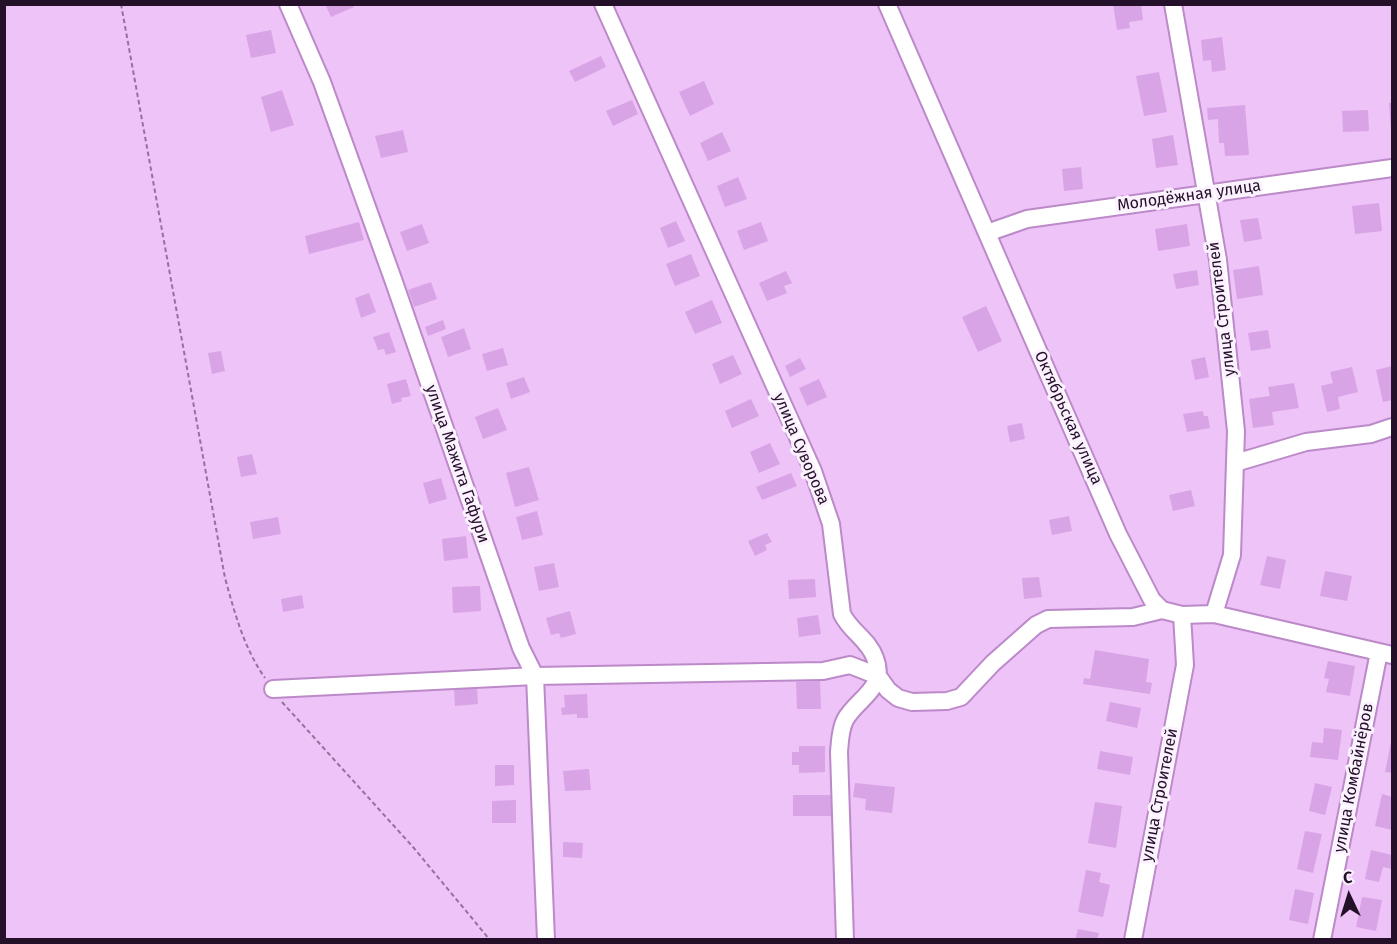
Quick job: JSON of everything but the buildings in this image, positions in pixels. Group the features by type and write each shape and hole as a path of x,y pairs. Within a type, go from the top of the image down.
{"street":[{"name":"улица Мажита Гафури","path":"288,4 330,104 521,648 535,676 546,939"},
{"name":"улица Суворова","path":"603,4 813,471 831,524 842,614 846,622 873,651 878,676"},
{"name":"Октябрьская улица","path":"887,4 1118,534 1152,600 1162,610"},
{"name":"улица Строителей","path":"1173,4 1218,260 1236,431 1232,555 1214,614"},
{"name":"Молодёжная улица","path":"987,233 1027,219 1392,168"},
{"path":"1235,463 1306,442 1371,434 1392,427"},
{"path":"273,689 535,676 823,671 850,664 878,676 888,690 898,698 912,702 947,700 961,697 993,663 1036,626 1048,619 1134,617 1162,610 1182,615 1214,614 1386,653"},
{"name":"улица Строителей","path":"1132,939 1185,665 1182,615"},
{"name":"улица Комбайнёров","path":"1322,939 1386,653"},
{"path":"845,939 838,752 846,719 864,700 878,676"}],"path":[{"path":"121,4 225,578 240,633 255,663 284,705 413,847 490,939"}]}
